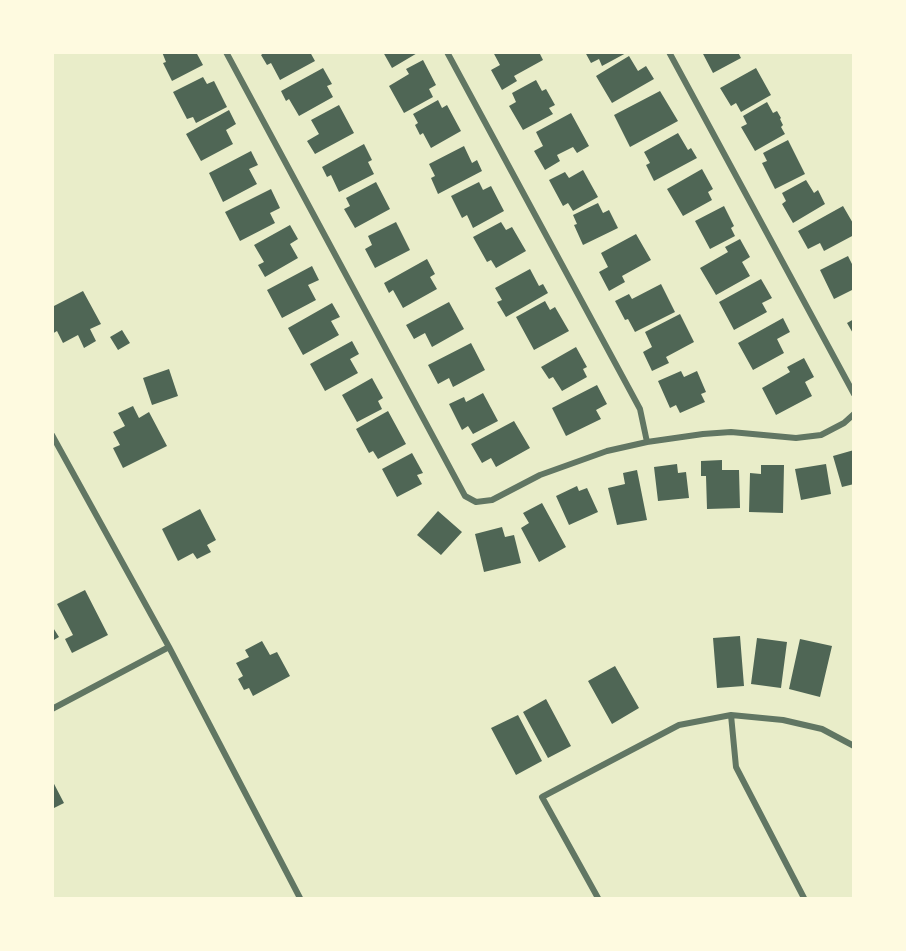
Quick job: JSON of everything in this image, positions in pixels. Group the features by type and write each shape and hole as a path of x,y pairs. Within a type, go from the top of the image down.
{"street":[{"path":"226,52 465,496 476,502 492,500 540,475 575,461 647,442 678,436 731,432 796,438 820,435 844,423 854,414"},
{"path":"447,52 640,409 647,442"},
{"path":"669,52 854,394"},
{"path":"52,435 169,647 300,898"},
{"path":"52,709 169,647"},
{"path":"731,715 736,767 804,898"},
{"path":"598,898 542,798 679,725 731,715 783,720 822,729 854,746"}],"building":[{"path":"162,52 196,52 203,65 172,81 163,63 166,62"},
{"path":"265,52 310,52 315,61 280,80 271,63 267,65 261,55"},
{"path":"383,52 419,52 392,68"},
{"path":"493,52 539,52 543,60 514,76 517,81 502,90 491,70 500,65"},
{"path":"585,52 628,52 602,66 599,59 591,63"},
{"path":"702,52 738,52 741,58 713,73"},
{"path":"629,56 638,71 646,66 654,79 612,103 596,76"},
{"path":"423,60 436,85 429,89 433,97 404,113 389,86 409,74 406,69"},
{"path":"323,68 332,84 327,86 333,97 299,116 289,99 286,101 281,91"},
{"path":"756,68 771,95 741,112 736,103 731,106 720,88"},
{"path":"203,77 207,84 214,81 227,107 196,123 193,117 187,119 173,92"},
{"path":"536,80 542,91 546,89 555,105 549,108 553,114 523,130 509,106 516,102 512,93"},
{"path":"660,91 678,121 630,147 614,115"},
{"path":"438,100 442,108 447,105 461,131 431,148 423,133 420,135 415,125 418,123 413,114"},
{"path":"767,102 773,113 777,111 781,118 783,125 781,127 785,134 755,151 741,127 747,124 743,116"},
{"path":"339,105 354,133 315,154 307,141 319,134 311,120"},
{"path":"229,110 236,124 226,130 233,144 201,161 186,134"},
{"path":"571,113 589,146 577,153 573,147 557,155 560,161 545,170 534,151 543,146 536,132"},
{"path":"678,133 688,150 691,148 697,158 654,181 646,165 650,163 644,152"},
{"path":"788,140 805,174 775,189 762,163 767,161 763,153"},
{"path":"364,144 372,160 368,162 374,174 339,192 331,175 327,177 322,167"},
{"path":"464,146 472,163 477,160 482,171 438,194 431,178 435,176 429,164"},
{"path":"251,151 258,165 249,169 257,184 223,202 209,173"},
{"path":"702,169 713,189 708,192 712,200 683,216 667,189"},
{"path":"583,170 598,197 573,211 568,203 563,206 549,180 565,172 569,178"},
{"path":"806,180 814,193 818,190 825,204 793,223 782,204 786,201 782,193"},
{"path":"376,182 390,209 355,228 344,209 350,206 346,198"},
{"path":"479,182 483,190 491,186 504,211 473,228 467,215 462,218 451,196"},
{"path":"271,189 280,208 270,213 275,223 240,241 225,212"},
{"path":"598,203 603,213 609,210 618,228 583,245 574,225 577,224 573,215"},
{"path":"724,206 734,226 731,228 735,236 710,249 695,221"},
{"path":"843,206 854,225 854,235 824,251 820,243 808,249 798,231"},
{"path":"396,222 410,250 375,268 365,249 372,245 368,236"},
{"path":"501,222 506,230 512,227 526,251 496,268 491,260 487,262 473,237"},
{"path":"290,225 298,239 290,244 298,258 265,277 258,265 264,262 254,245"},
{"path":"636,234 651,260 622,276 625,282 609,291 599,272 608,267 601,253"},
{"path":"740,239 750,257 742,262 750,276 716,295 700,268 728,252 725,247"},
{"path":"848,256 854,268 854,289 834,299 820,270"},
{"path":"427,259 435,274 430,277 437,289 403,308 393,290 389,293 384,283"},
{"path":"312,266 319,280 308,285 316,300 282,318 267,290"},
{"path":"530,269 539,286 543,284 548,293 506,317 497,302 502,300 495,288"},
{"path":"761,279 772,298 762,303 767,312 734,330 719,302"},
{"path":"661,284 675,312 635,332 628,319 625,320 615,301 629,294 632,299"},
{"path":"83,291 101,324 90,329 96,341 84,348 78,335 63,343 57,331 52,334 52,307"},
{"path":"545,301 550,310 555,307 569,331 534,350 516,317"},
{"path":"449,302 464,329 432,347 425,333 414,339 406,325"},
{"path":"332,303 340,317 331,321 339,335 303,355 288,328"},
{"path":"680,314 694,342 666,357 669,363 652,371 643,352 652,347 645,332"},
{"path":"783,318 790,332 777,339 784,353 753,370 738,343"},
{"path":"854,319 854,335 847,323"},
{"path":"122,330 130,343 118,350 110,337"},
{"path":"352,341 359,354 350,359 358,373 325,391 310,364"},
{"path":"471,343 485,370 453,387 449,378 438,384 428,365"},
{"path":"576,347 587,367 583,369 587,377 562,391 553,377 549,379 541,367"},
{"path":"804,358 814,377 805,382 812,396 776,415 762,388 790,372 787,367"},
{"path":"169,369 178,396 152,405 143,378"},
{"path":"681,371 684,377 697,371 706,392 701,394 705,402 680,413 676,405 670,408 658,381"},
{"path":"372,378 383,398 378,401 382,409 357,422 342,395"},
{"path":"597,385 607,404 596,410 601,419 566,436 552,408"},
{"path":"483,393 498,421 473,434 468,426 462,430 449,404 464,397 466,402"},
{"path":"133,406 139,418 149,412 167,446 123,468 113,448 120,445 113,432 125,426 118,413"},
{"path":"388,411 406,444 378,459 373,451 369,453 356,429"},
{"path":"514,421 530,448 496,467 491,458 482,463 471,444"},
{"path":"854,450 854,484 842,487 833,456"},
{"path":"412,453 423,473 417,475 422,484 397,497 382,469"},
{"path":"722,460 722,470 739,470 740,508 707,509 706,476 701,476 701,461"},
{"path":"677,464 678,473 686,472 689,498 658,501 654,467"},
{"path":"826,464 831,494 801,500 795,469"},
{"path":"761,465 784,465 783,513 749,512 750,473 761,474"},
{"path":"637,470 647,520 617,525 608,488 625,484 623,473"},
{"path":"577,486 579,491 587,488 598,512 569,525 556,496"},
{"path":"542,503 566,547 539,562 521,528 529,523 523,513"},
{"path":"200,509 216,540 207,545 211,552 197,559 193,553 178,561 162,529"},
{"path":"438,511 462,532 441,555 417,535"},
{"path":"502,527 505,537 514,535 521,563 484,572 475,534"},
{"path":"85,590 108,635 72,653 65,639 73,635 57,604"},
{"path":"52,626 59,637 52,641"},
{"path":"740,636 744,686 717,688 713,638"},
{"path":"757,638 787,642 781,688 751,684"},
{"path":"800,639 832,646 820,697 789,689"},
{"path":"262,641 270,655 277,652 290,676 253,696 249,688 244,690 238,679 243,676 236,663 249,657 245,650"},
{"path":"615,666 639,708 612,724 588,681"},
{"path":"546,699 571,746 548,758 523,712"},
{"path":"518,715 542,761 516,775 491,728"},
{"path":"52,780 64,803 52,809"}]}
